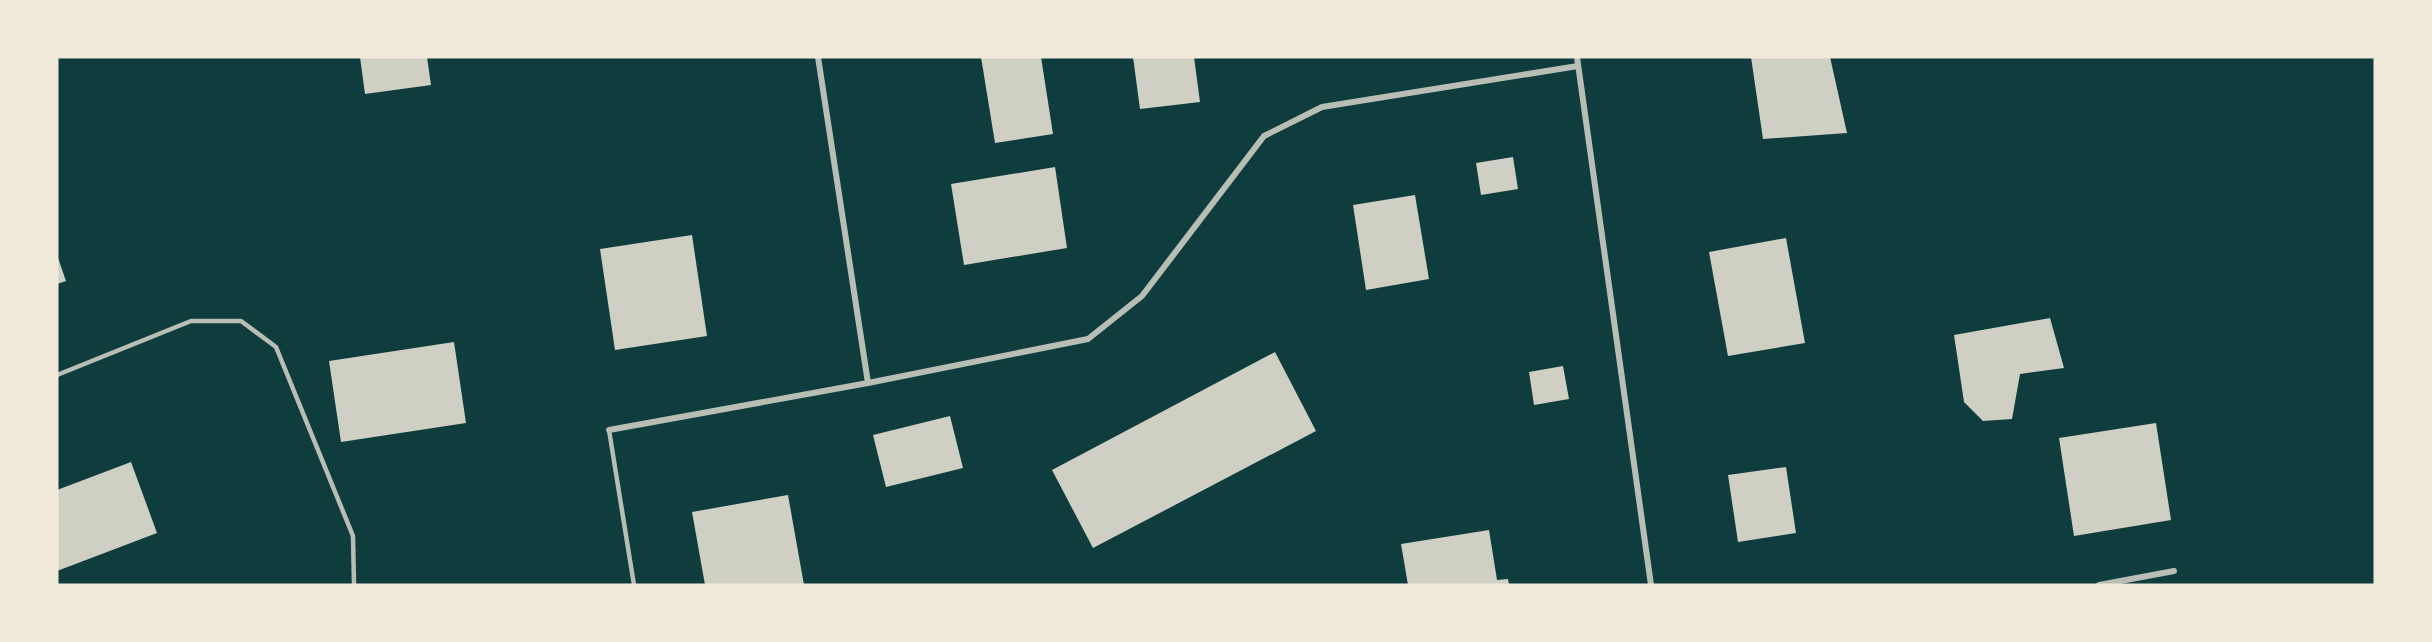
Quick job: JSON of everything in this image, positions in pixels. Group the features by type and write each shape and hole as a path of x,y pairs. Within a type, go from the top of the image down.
{"street":[{"path":"818,57 868,382"},
{"path":"1577,57 1651,585"},
{"path":"609,430 1088,339 1142,296 1264,136 1322,107 1578,66"},
{"path":"2099,585 2174,571"}],"lane":[{"path":"57,375 191,321 241,321 276,347 353,536 354,585"},
{"path":"609,430 634,585"}],"building":[{"path":"360,57 427,57 431,85 365,94"},
{"path":"981,57 1041,57 1053,134 995,143"},
{"path":"1133,57 1194,57 1200,102 1140,109"},
{"path":"1751,57 1830,57 1847,133 1763,139"},
{"path":"1513,157 1518,189 1481,195 1476,163"},
{"path":"1055,167 1067,248 964,265 951,184"},
{"path":"1415,195 1429,279 1366,290 1353,205"},
{"path":"692,235 707,336 615,350 600,249"},
{"path":"1786,238 1805,343 1728,356 1709,252"},
{"path":"57,255 66,281 57,284"},
{"path":"2050,318 2064,368 2020,374 2012,419 1983,421 1964,402 1954,335"},
{"path":"454,342 466,423 341,442 329,361"},
{"path":"1275,352 1316,431 1093,548 1052,470"},
{"path":"1563,366 1569,399 1534,405 1529,372"},
{"path":"950,416 963,468 886,487 873,435"},
{"path":"2156,423 2171,520 2074,536 2059,438"},
{"path":"131,462 157,533 57,571 57,490"},
{"path":"1786,467 1796,533 1738,542 1728,475"},
{"path":"788,495 804,585 705,585 692,512"},
{"path":"1489,530 1497,580 1508,579 1509,585 1408,585 1401,544"}]}
